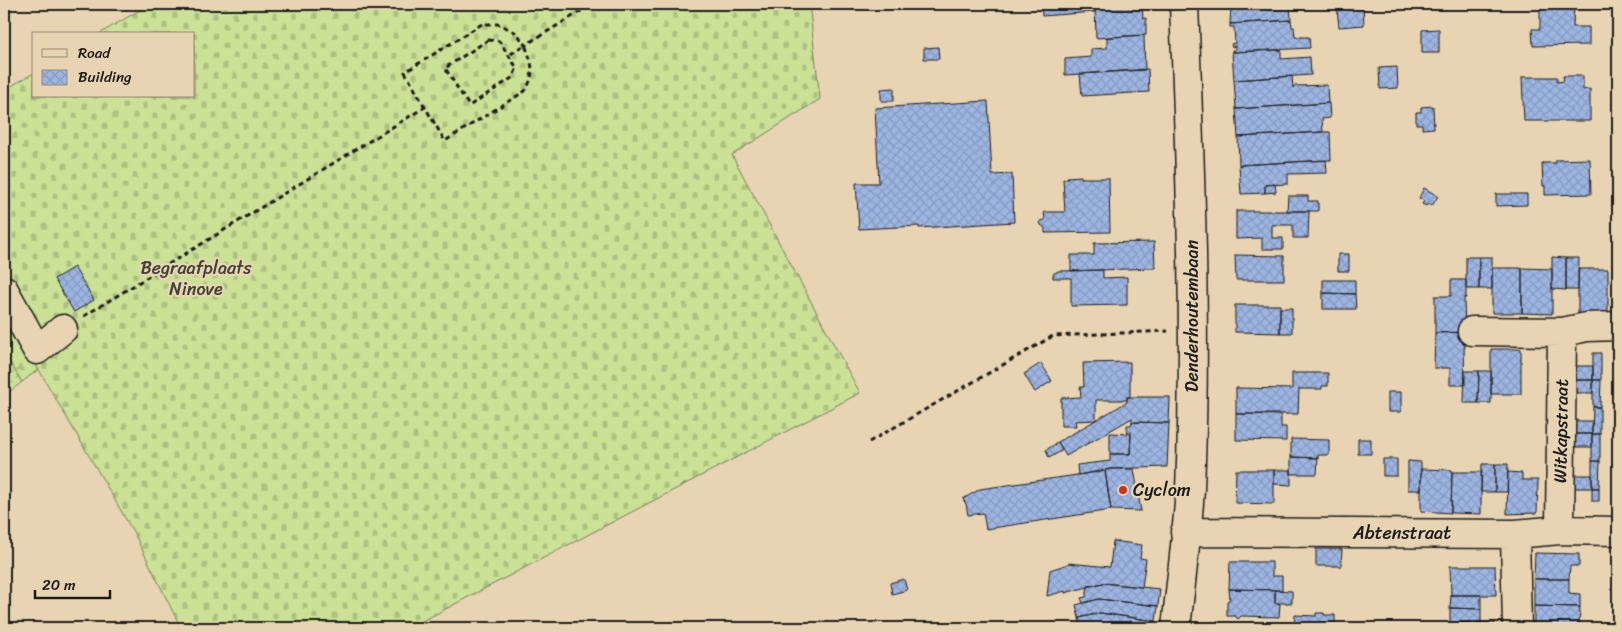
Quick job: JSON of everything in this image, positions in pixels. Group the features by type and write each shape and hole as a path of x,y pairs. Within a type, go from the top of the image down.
{"street":[{"name":"Denderhoutembaan","path":"1176,628 1190,490 1194,330 1184,4"},
{"path":"4,290 37,350 63,330"},
{"path":"1472,331 1562,332 1587,326 1618,326"},
{"name":"Witkapstraat","path":"1560,530 1562,332"},
{"name":"Abtenstraat","path":"1186,532 1515,534 1560,530 1618,531"},
{"path":"1515,534 1517,628"}],"path":[{"path":"509,55 593,4"},
{"path":"482,24 498,24 507,28 517,33 525,45 530,57 532,71 531,82 525,91 445,141 405,72 482,24"},
{"path":"488,40 500,41 509,55 517,68 512,78 469,106 445,68 488,40"},
{"path":"63,330 425,107"},
{"path":"869,442 1053,336 1194,330"}],"green space":[{"name":"Begraafplaats Ninove","path":"150,4 809,4 820,99 732,155 860,393 409,628 181,628 134,533 4,310 4,90 32,74 32,98 195,98 195,32 102,32"},
{"path":"4,310 39,369 22,382 4,353"},
{"path":"4,353 22,382 4,396"}],"building":[{"path":"1041,4 1095,4 1095,12 1042,16"},
{"path":"1107,4 1142,5 1143,19 1146,18 1146,35 1096,38 1095,6 1108,6"},
{"path":"1231,4 1290,4 1291,20 1230,24"},
{"path":"1330,4 1363,4 1364,25 1339,27 1337,8 1330,8"},
{"path":"1540,4 1574,4 1573,27 1589,27 1589,45 1533,46 1532,29 1540,29"},
{"path":"1291,20 1295,37 1309,37 1310,48 1232,52 1232,50 1235,50 1235,46 1232,47 1231,44 1235,43 1234,27 1230,27 1230,24"},
{"path":"1439,29 1439,53 1422,53 1422,30"},
{"path":"1144,35 1145,70 1065,75 1065,59 1091,57 1091,49 1107,48 1107,37"},
{"path":"938,47 939,59 924,59 924,48"},
{"path":"1281,50 1281,59 1310,57 1311,75 1234,80 1232,52"},
{"path":"1397,67 1398,88 1380,89 1379,68"},
{"path":"1148,69 1149,92 1082,96 1080,74"},
{"path":"1292,76 1293,88 1294,86 1327,85 1328,103 1236,109 1234,80"},
{"path":"1563,76 1583,76 1583,90 1590,89 1590,121 1524,121 1522,77 1557,77 1557,82 1564,81"},
{"path":"894,88 894,101 881,101 881,89"},
{"path":"988,101 992,175 1012,174 1014,222 919,228 919,226 859,229 856,183 879,183 875,108"},
{"path":"1329,103 1330,118 1322,119 1323,132 1238,137 1236,109"},
{"path":"1433,106 1434,128 1422,129 1422,124 1416,124 1416,112 1421,112 1421,107"},
{"path":"1330,132 1331,160 1239,165 1238,137"},
{"path":"1590,159 1591,194 1545,195 1542,163 1556,163 1556,160"},
{"path":"1326,160 1327,173 1288,174 1288,184 1265,185 1265,193 1241,194 1239,165"},
{"path":"1081,176 1081,178 1109,178 1110,232 1045,233 1045,228 1041,225 1040,221 1045,220 1044,212 1065,212 1063,179"},
{"path":"1275,184 1276,192 1265,193 1265,185"},
{"path":"1424,188 1438,196 1432,206 1422,204 1424,201 1419,198"},
{"path":"1496,194 1527,194 1527,205 1496,206"},
{"path":"1288,196 1308,196 1308,201 1318,201 1318,211 1287,211"},
{"path":"1236,211 1309,211 1308,238 1293,238 1293,225 1272,225 1272,238 1283,238 1283,249 1262,249 1262,238 1236,239"},
{"path":"1154,242 1155,268 1071,271 1071,255 1094,255 1094,243"},
{"path":"1338,254 1349,254 1349,271 1338,271"},
{"path":"1235,255 1284,256 1284,280 1236,280"},
{"path":"1466,257 1479,257 1479,289 1466,289"},
{"path":"1479,257 1492,257 1492,289 1479,289"},
{"path":"1552,257 1566,258 1566,290 1552,289"},
{"path":"1566,258 1579,258 1578,290 1566,290"},
{"path":"74,267 94,300 74,312 54,279"},
{"path":"1492,268 1522,268 1522,313 1492,313"},
{"path":"1522,268 1552,269 1552,314 1522,313"},
{"path":"1578,269 1608,269 1608,314 1578,314"},
{"path":"1103,270 1103,278 1127,277 1127,305 1071,306 1071,278 1053,278 1053,274 1058,271"},
{"path":"1323,280 1355,280 1355,294 1323,293"},
{"path":"1451,280 1466,280 1466,298 1464,298 1465,332 1435,333 1435,296 1451,296"},
{"path":"1323,293 1355,294 1356,309 1323,309"},
{"path":"1235,305 1280,305 1280,333 1235,332"},
{"path":"1280,308 1292,308 1292,333 1280,333"},
{"path":"1465,332 1465,385 1450,385 1450,368 1434,368 1435,333"},
{"path":"1491,349 1521,349 1521,394 1491,394"},
{"path":"1593,353 1601,353 1601,380 1593,380"},
{"path":"1130,362 1130,397 1127,397 1127,400 1096,400 1096,420 1075,421 1076,426 1061,426 1061,398 1081,397 1080,387 1084,387 1083,363"},
{"path":"1041,363 1052,381 1035,392 1024,374"},
{"path":"1574,366 1593,366 1593,380 1574,380"},
{"path":"1465,371 1479,371 1478,403 1464,403"},
{"path":"1479,371 1491,371 1491,403 1478,403"},
{"path":"1292,373 1328,373 1328,386 1322,386 1322,389 1299,389 1298,414 1236,414 1236,388 1292,389"},
{"path":"1574,380 1593,380 1593,393 1573,393"},
{"path":"1593,380 1601,380 1600,407 1593,407"},
{"path":"1388,392 1401,392 1401,412 1388,412"},
{"path":"1127,397 1170,397 1169,423 1132,422 1132,418 1066,456 1058,442 1127,402"},
{"path":"1593,407 1600,407 1600,434 1592,434"},
{"path":"1236,414 1281,415 1281,427 1286,427 1286,441 1236,440"},
{"path":"1573,421 1592,421 1592,434 1573,434"},
{"path":"1132,422 1169,423 1167,467 1110,469 1078,475 1077,465 1110,461 1110,454 1130,454 1131,432 1127,431 1127,425 1131,425"},
{"path":"1110,433 1131,434 1130,454 1110,454"},
{"path":"1573,434 1592,434 1592,447 1573,447"},
{"path":"1592,434 1600,434 1600,461 1592,461"},
{"path":"1291,439 1329,440 1329,455 1318,455 1318,458 1291,457"},
{"path":"1358,439 1371,439 1371,454 1358,454"},
{"path":"1058,442 1063,450 1049,458 1046,450"},
{"path":"1291,457 1318,458 1317,474 1291,474"},
{"path":"1383,459 1397,459 1397,476 1383,476"},
{"path":"1408,461 1421,462 1421,490 1408,490"},
{"path":"1592,461 1600,461 1599,488 1592,488"},
{"path":"1482,464 1495,464 1495,492 1481,492"},
{"path":"1495,464 1508,464 1507,492 1495,492"},
{"name":"Cyclom","path":"1110,469 1134,469 1141,511 1111,510 1105,471"},
{"path":"1421,469 1452,470 1451,513 1421,511"},
{"path":"1236,470 1274,470 1274,504 1235,503"},
{"path":"1274,470 1291,470 1291,485 1274,484"},
{"path":"1105,471 1111,510 986,529 983,513 968,515 963,499 980,489"},
{"path":"1452,472 1481,472 1481,514 1451,513"},
{"path":"1508,472 1522,473 1522,480 1538,480 1537,513 1507,514"},
{"path":"1572,475 1592,475 1592,488 1572,488"},
{"path":"1592,488 1599,488 1599,501 1592,501"},
{"path":"1113,541 1142,545 1140,558 1146,559 1142,587 1103,583 1047,596 1050,570 1068,563 1110,567"},
{"path":"1316,549 1342,549 1341,566 1316,566"},
{"path":"1535,553 1579,554 1579,566 1570,566 1569,579 1534,579"},
{"path":"1230,562 1272,562 1272,576 1282,576 1282,590 1229,589"},
{"path":"1450,566 1495,566 1496,595 1451,595"},
{"path":"904,579 907,590 892,594 890,583"},
{"path":"1534,579 1569,579 1569,593 1580,594 1580,607 1534,606"},
{"path":"1103,583 1160,589 1158,606 1099,599 1083,603 1081,598 1086,597 1088,586"},
{"path":"1229,589 1275,590 1275,603 1280,604 1279,617 1241,616 1238,619 1235,616 1227,616 1227,601 1230,599"},
{"path":"1275,590 1292,591 1292,603 1275,603"},
{"path":"1451,595 1481,595 1481,609 1450,608"},
{"path":"1099,599 1158,606 1156,621 1100,613 1079,618 1076,605"},
{"path":"1534,606 1580,607 1579,628 1534,628"},
{"path":"1450,608 1481,609 1481,623 1450,623"},
{"path":"1100,613 1156,621 1155,628 1081,628 1079,618"},
{"path":"1316,613 1335,615 1335,628 1294,628 1295,615 1316,616"},
{"path":"1450,623 1495,623 1495,628 1450,628"}],"place":[{"name":"Cyclom","path":"1123,490"}]}
